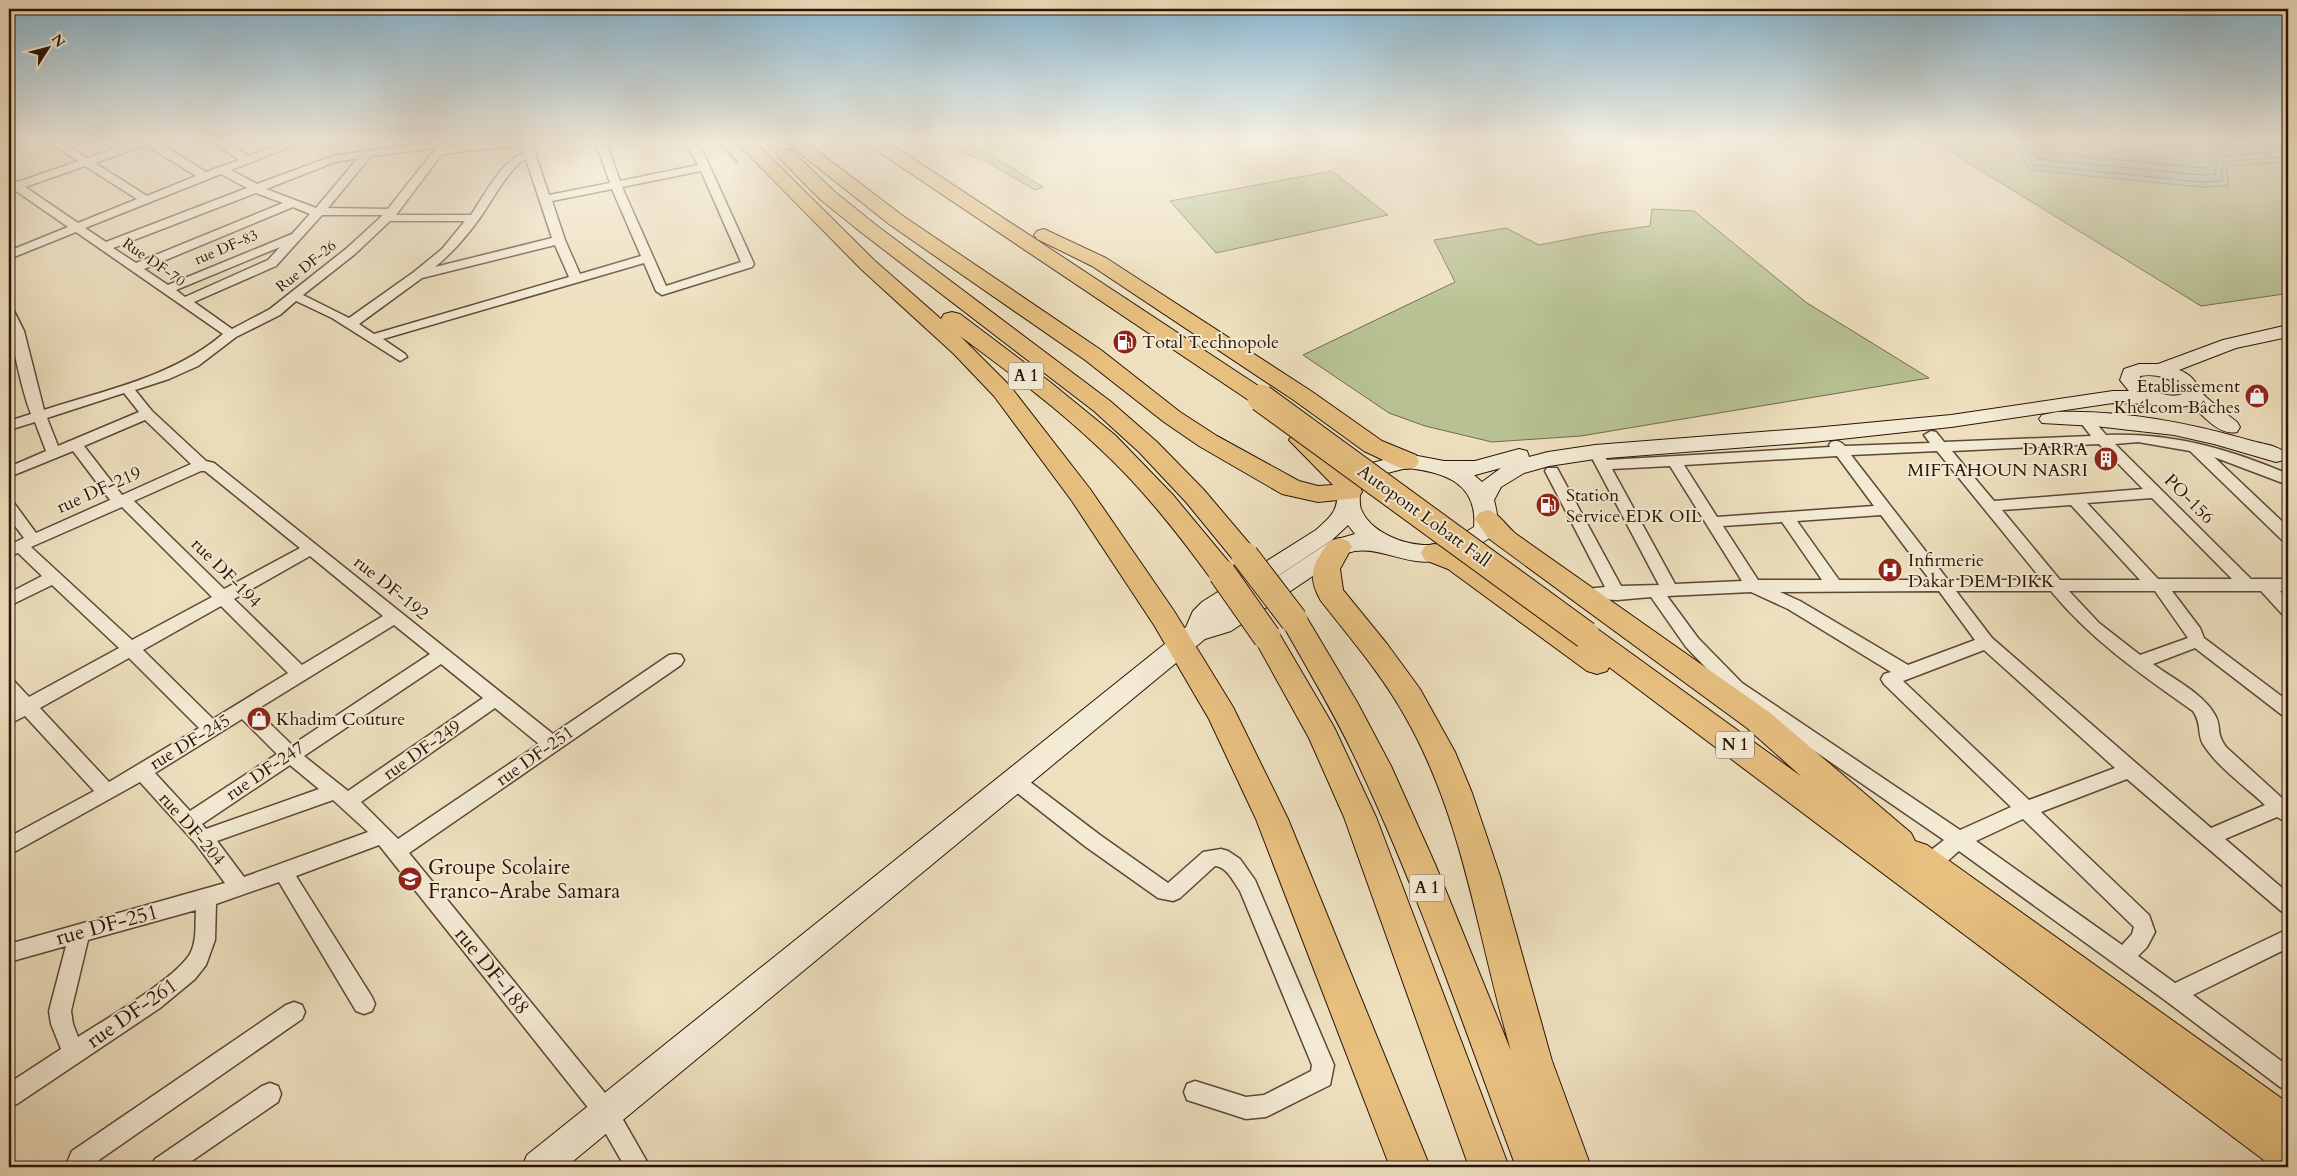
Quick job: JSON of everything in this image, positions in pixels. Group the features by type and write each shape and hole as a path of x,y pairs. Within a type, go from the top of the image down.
{"highway":[{"name":"A 1","path":"798,195 1080,418 1110,444 1194,536 1222,572 1280,629 1344,706 1374,766 1463,976 1536,1167"},
{"name":"A 1","path":"827,195 1102,406 1148,447 1195,496 1245,556 1280,629 1323,736 1360,817 1489,1167"},
{"path":"863,195 896,220 1093,355 1172,417 1208,441 1291,488 1318,494 1349,496"},
{"path":"964,195 1033,236 1099,262 1287,385 1373,446 1407,461"},
{"path":"973,195 1033,236 1069,277 1308,445 1325,460 1349,496"},
{"path":"806,203 868,265 962,349 1002,391 1189,639 1222,715 1272,819 1410,1167"},
{"name":"Autopont Lobatt Fall","path":"1033,236 1268,395 1892,849"},
{"path":"1486,509 1497,532 1506,540 1758,720 1892,849 2288,1154"},
{"path":"1339,547 1325,569 1326,582 1332,594 1395,676 1419,713 1442,758 1476,845 1528,1046 1571,1167"},
{"path":"1434,554 1458,562 1481,578 1724,757 1892,849 1928,864 2288,1126"}],"main road":[{"path":"2282,456 2230,427 2138,390 2130,380 2131,372 2136,370 2159,370 2230,344 2288,331"},
{"path":"539,1167 1189,639 1222,625 1339,547 1358,541 1415,553 1434,554 1460,548 1475,540 1485,531 1486,509 1492,483 1516,468 1548,460 1600,459 1770,436 1813,435 1951,421 2127,396 2188,401 2190,389 2205,367 2218,360 2253,349 2288,341"},
{"path":"2159,370 2190,389 2230,427"},
{"path":"1189,639 1202,617 1211,608 1337,524 1355,478 1380,465 1407,461 1443,468 1475,468 1576,444 1944,411 2089,390 2130,380"},
{"path":"1813,435 1838,447 1936,440 2060,418 2094,406 2095,400"},
{"path":"2060,418 2149,424 2237,442 2282,456"},
{"path":"1443,468 1460,476 1474,486 1486,509"},
{"path":"1349,496 1353,519 1362,530 1390,547"}],"street":[{"name":"Rue DF-70","path":"29,195 231,334"},
{"path":"138,195 146,200"},
{"path":"9,255 159,195"},
{"path":"104,247 241,195"},
{"path":"273,195 314,210 474,218"},
{"path":"184,302 272,263 298,235 314,210 328,195"},
{"name":"Rue DF-26","path":"9,426 180,370 214,348 231,334 275,312 351,251 390,215 406,195"},
{"path":"351,323 418,275 446,252 490,195"},
{"path":"545,195 559,240 576,279"},
{"path":"546,199 567,195"},
{"path":"620,195 662,291 748,264 717,195"},
{"path":"134,268 294,203"},
{"name":"rue DF-83","path":"166,290 298,235"},
{"path":"418,275 559,240"},
{"path":"373,338 648,258"},
{"path":"294,296 325,308 351,323 400,357"},
{"path":"9,314 21,338 33,401 54,453"},
{"name":"rue DF-192","path":"127,388 147,414 202,465 209,466 239,488 394,617 552,744"},
{"path":"9,472 147,414"},
{"name":"PO-156","path":"2085,419 2103,440 2247,585"},
{"path":"1936,440 2103,440 2138,438 2167,440 2251,463 2288,480"},
{"path":"1936,440 2093,627 2138,663 2199,706 2208,718 2210,739 2220,752 2286,809 2210,837"},
{"name":"rue DF-194","path":"74,444 121,501 301,675"},
{"path":"2194,446 2288,536"},
{"path":"2288,905 2130,770 1986,642 1838,447 1674,460 1600,459 1663,591 1676,623 1716,669 1736,688 1959,840 2174,994 2288,1079"},
{"path":"1674,460 1753,586 1794,605 1907,672"},
{"name":"rue DF-219","path":"20,545 202,465"},
{"path":"1552,471 1617,594"},
{"path":"1991,506 2158,494"},
{"path":"2075,500 2156,585 2194,632 2197,641 2288,710"},
{"path":"9,507 20,545 52,578 131,649 211,728"},
{"path":"1713,522 1885,510"},
{"path":"1786,517 1835,586"},
{"path":"9,717 312,548"},
{"path":"9,600 52,578"},
{"path":"2265,585 2288,610"},
{"path":"1584,594 1617,594 1753,586 2288,585"},
{"name":"rue DF-245","path":"9,847 107,793 394,617"},
{"path":"2138,663 2197,641"},
{"path":"1986,642 1890,679 2142,921 2146,927 2144,934 2123,957"},
{"name":"rue DF-247","path":"188,822 442,655"},
{"name":"rue DF-251","path":"396,851 674,660"},
{"path":"9,687 107,793"},
{"name":"rue DF-249","path":"203,838 342,796 496,698"},
{"name":"rue DF-188","path":"244,709 290,754 342,796 383,835 606,1112"},
{"path":"1928,864 1959,840 2026,810 2130,770"},
{"name":"rue DF-204","path":"142,772 203,838 240,887"},
{"path":"1014,780 1093,841 1164,892 1173,892 1210,858 1221,857 1233,865 1248,886 1323,1065 1322,1077 1266,1106 1246,1108 1195,1092"},
{"name":"rue DF-251","path":"9,953 206,898 383,835"},
{"path":"283,872 364,1004"},
{"name":"rue DF-261","path":"9,1096 152,1001 188,972 199,958 205,940 206,898"},
{"path":"74,1053 62,1024 60,1011 80,932"},
{"path":"2174,994 2288,938"},
{"path":"77,1167 80,1159 294,1012"},
{"path":"163,1167 270,1094"},
{"path":"606,1112 638,1167"}],"green space":[{"path":"1203,195 1362,195 1388,215 1216,253 1170,201"},
{"path":"2020,195 2288,195 2288,290 2284,294 2201,306"},
{"path":"1652,209 1694,211 1807,303 1929,378 1581,436 1492,442 1425,426 1389,413 1303,355 1455,282 1434,240 1506,228 1539,245 1600,233 1650,226"}],"place":[{"name":"Total Technopole","path":"1125,342"},
{"name":"Etablissement Khélcom Bâches","path":"2257,396"},
{"name":"DARRA MIFTAHOUN NASRI","path":"2106,459"},
{"name":"Station Service EDK OIL","path":"1548,505"},
{"name":"Infirmerie Dakar DEM DIKK","path":"1890,570"},
{"name":"Khadim Couture","path":"259,719"},
{"name":"Groupe Scolaire Franco-Arabe Samara","path":"410,879"}]}
